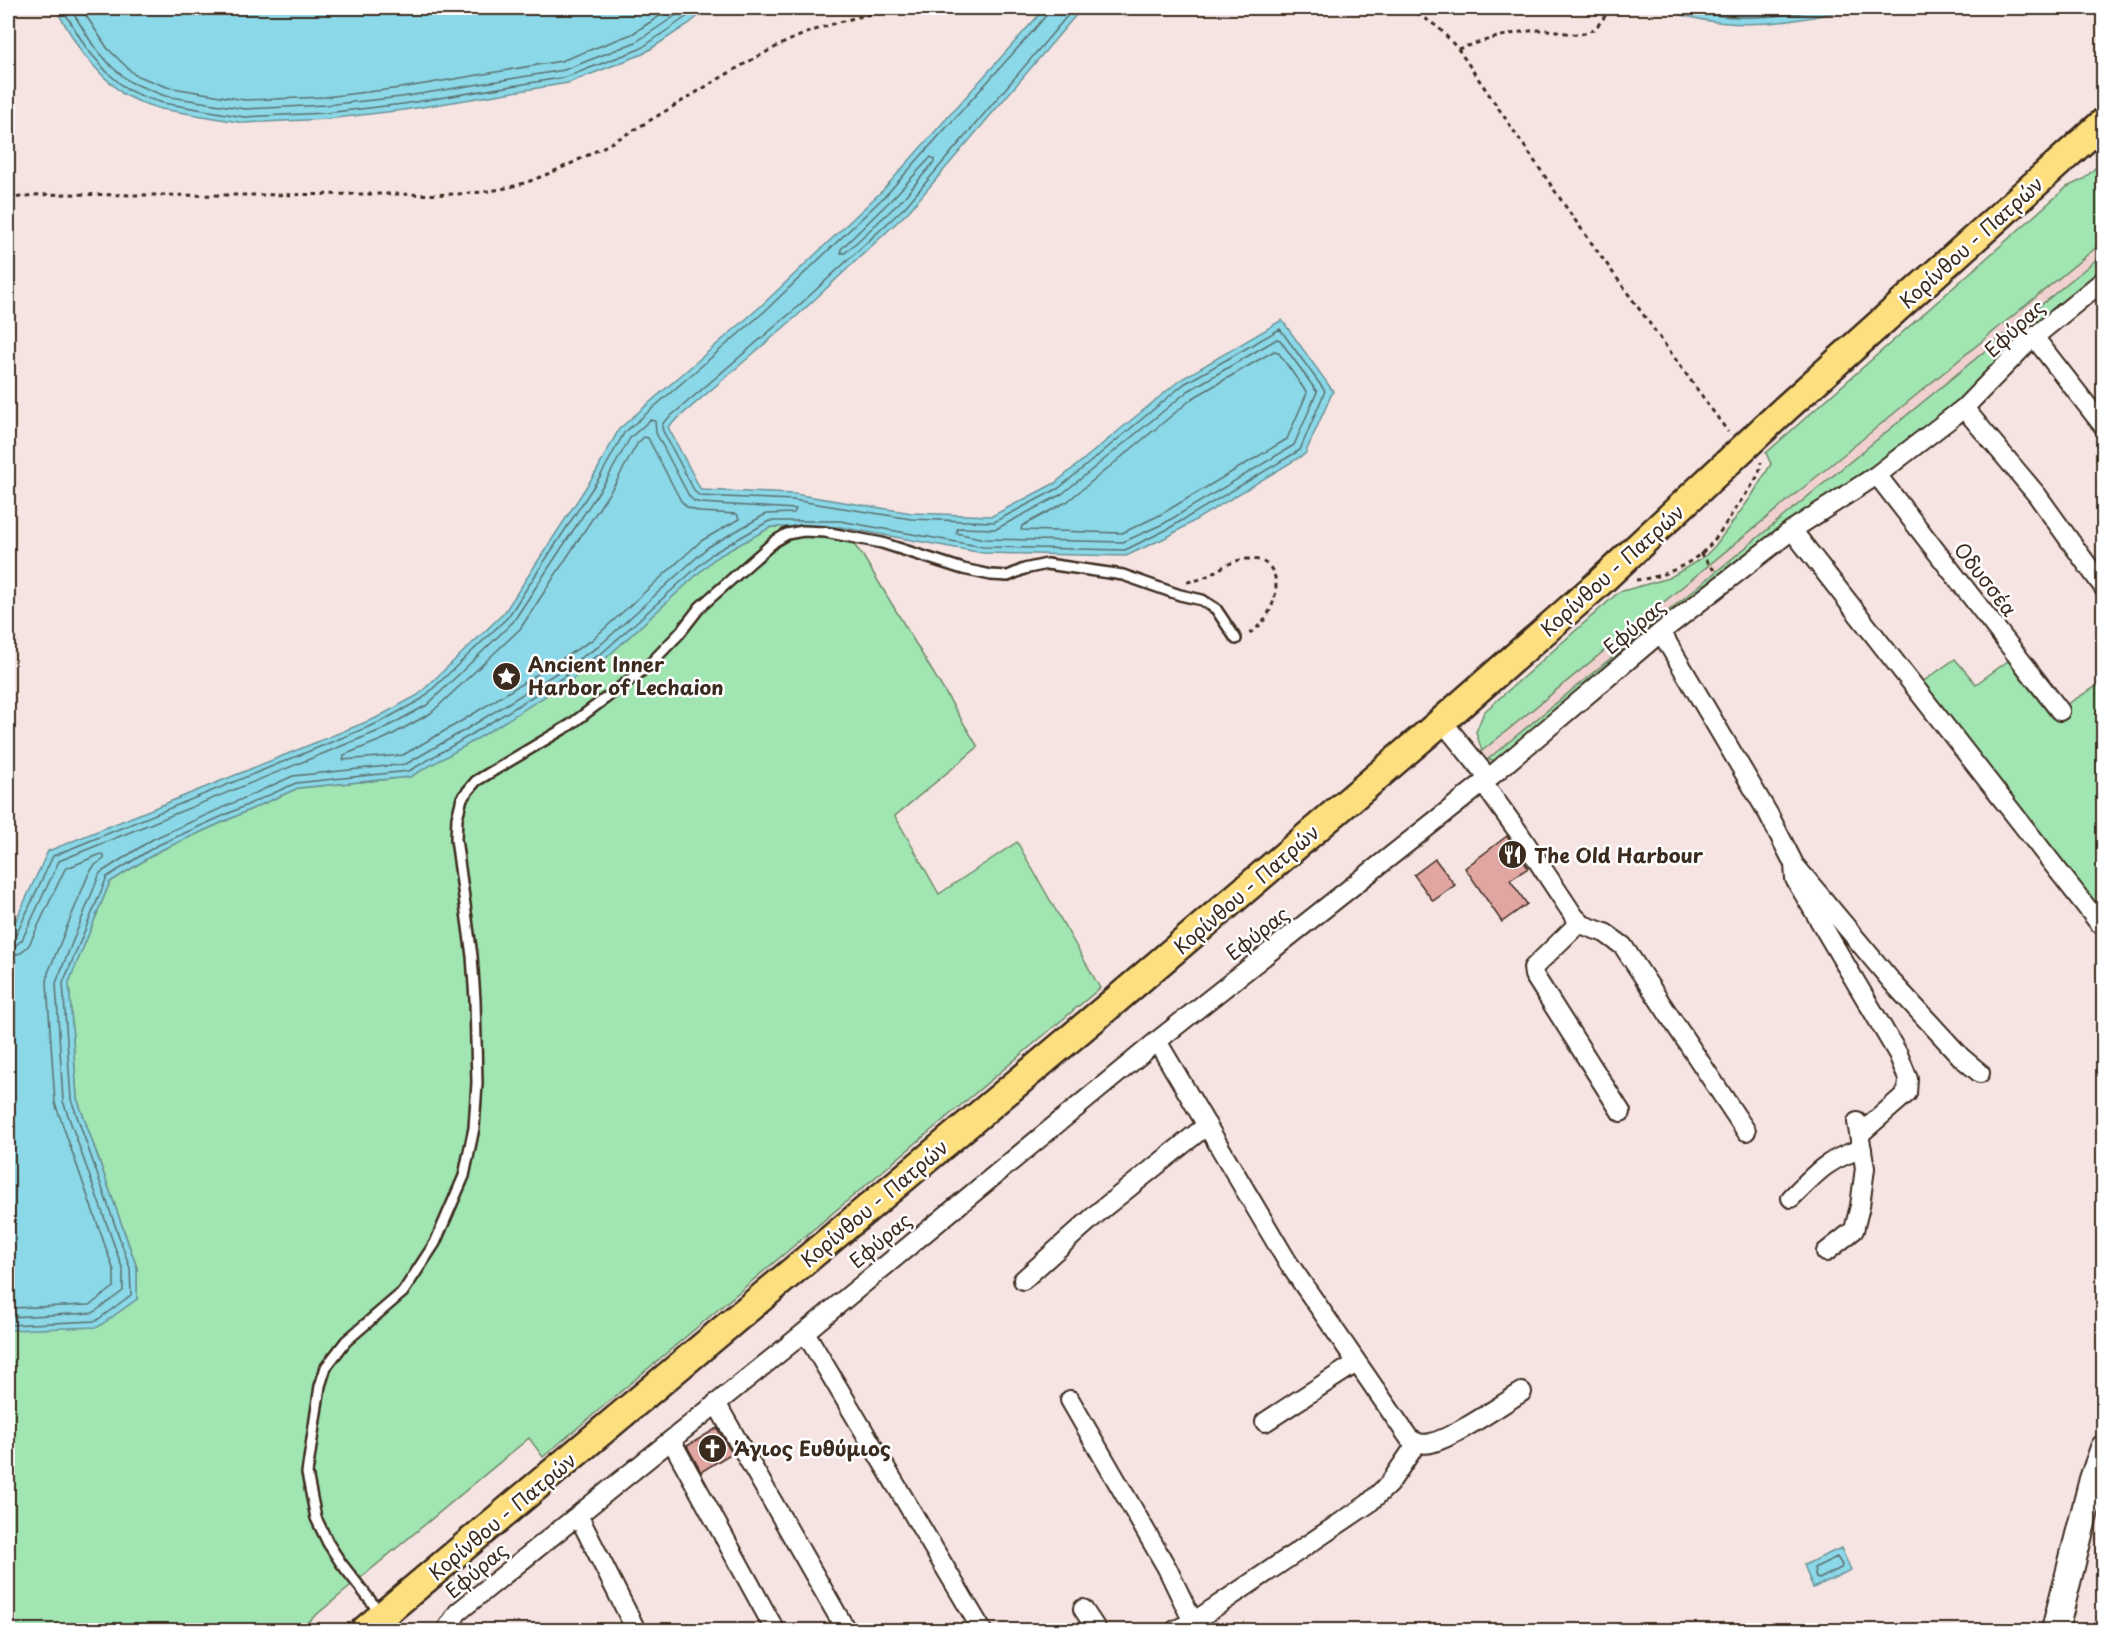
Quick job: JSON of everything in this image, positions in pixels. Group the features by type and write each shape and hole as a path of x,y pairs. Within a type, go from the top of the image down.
{"main road":[{"name":"Κορίνθου - Πατρών","path":"374,1623 1116,1000 1442,721 1597,585 2103,122"}],"street":[{"name":"Εφύρας","path":"446,1630 458,1612 805,1332 1157,1041 1486,781 1661,632 1792,530 1877,475 1964,408 2034,337 2103,280"},
{"path":"2034,337 2103,427"},
{"path":"1964,408 2037,495 2103,588"},
{"name":"Οδυσσέα","path":"1877,475 2060,711"},
{"path":"1792,530 2099,923"},
{"path":"1661,632 1769,815 1794,864 1893,983 1962,1058 1980,1073"},
{"path":"1442,721 1486,781 1574,916 1580,922 1605,933 1623,946 1746,1131"},
{"path":"1791,1198 1822,1167 1841,1155 1859,1134 1907,1093 1908,1079 1898,1054 1795,879 1794,864"},
{"path":"1580,922 1533,968 1534,975 1621,1112"},
{"path":"1157,1041 1287,1261 1409,1438 1417,1443 1431,1443 1454,1433 1522,1392"},
{"path":"1023,1280 1101,1210 1207,1125"},
{"path":"1826,1252 1854,1230 1865,1168 1859,1134"},
{"path":"805,1332 982,1630"},
{"path":"1265,1422 1356,1363"},
{"path":"1070,1400 1167,1568 1192,1622"},
{"path":"716,1403 846,1630"},
{"path":"671,1440 775,1630"},
{"path":"1175,1630 1192,1622 1368,1504 1389,1484 1417,1443"},
{"path":"2055,1630 2103,1448"},
{"path":"578,1515 636,1630"},
{"path":"1083,1609 1096,1630"}],"lane":[{"path":"374,1623 351,1576 328,1543 316,1518 308,1473 316,1408 326,1367 346,1341 403,1292 420,1269 435,1243 464,1176 474,1128 477,1083 472,956 456,839 457,818 462,798 476,781 570,725 647,667 679,634 700,607 723,585 775,541 787,534 803,531 825,532 882,543 963,569 991,575 1008,576 1047,564 1123,575 1180,596 1202,600 1216,609 1236,639"}],"path":[{"path":"8,199 33,195 68,194 434,195 498,189 528,182 556,170 685,101 778,46 805,34 866,14 903,8"},
{"path":"1410,8 1439,28 1458,48 1572,216 1747,446 1761,458 1761,466 1753,484 1709,546 1664,574 1646,579 1597,585"},
{"path":"1458,48 1522,32 1548,30 1574,35 1588,32 1599,25 1608,12"},
{"path":"1153,586 1183,584 1204,578 1225,565 1248,559 1261,561 1271,570 1277,583 1275,600 1254,631 1236,639"}],"shaded area":[{"path":"2103,242 2103,254 1488,759 1482,751"}],"green space":[{"path":"2103,160 2103,242 1482,751 1476,732 1484,712 1619,592 1669,578 1704,557 1715,546 1751,497 1771,464 1766,453 2067,187 2084,179"},
{"path":"2103,254 2103,268 2030,328 1963,396 1933,422 1497,761 1488,759"},
{"path":"771,527 840,527 863,556 978,747 895,816 939,894 1017,842 1100,988 543,1457 529,1438 298,1630 8,1630 8,1330 137,1299 137,1268 77,1098 69,982 110,882 159,851 298,788 410,777 606,658 715,558"},
{"path":"1955,659 1976,684 2008,661 2052,718 2067,704 2100,684 2104,689 2103,915 1921,683"}],"water":[{"path":"55,8 708,8 690,23 643,54 568,83 404,110 327,119 244,123 161,109 123,94 82,53"},
{"name":"Ancient Inner Harbor of Lechaion","path":"1045,8 1082,8 909,211 797,316 668,427 701,490 794,494 912,513 992,516 1055,483 1180,380 1282,320 1333,391 1305,454 1169,536 1126,556 983,553 840,527 771,527 715,558 606,658 472,742 410,777 298,788 159,851 110,882 69,982 77,1098 137,1268 137,1299 98,1327 8,1330 8,937 48,851 376,718 418,695 504,613 596,472 619,429 761,306 882,191"},
{"path":"1664,8 1852,8 1782,22 1733,23 1686,16"},
{"path":"1841,1548 1851,1570 1813,1588 1804,1565"}],"building":[{"path":"1507,836 1528,868 1510,880 1527,904 1502,922 1465,868"},
{"path":"1435,859 1455,885 1433,901 1414,875"},
{"path":"717,1428 732,1453 701,1472 687,1446"}],"place":[{"name":"Ancient Inner Harbor of Lechaion","path":"507,676"},
{"name":"The Old Harbour","path":"1513,855"},
{"name":"Άγιος Ευθύμιος","path":"713,1448"}]}
